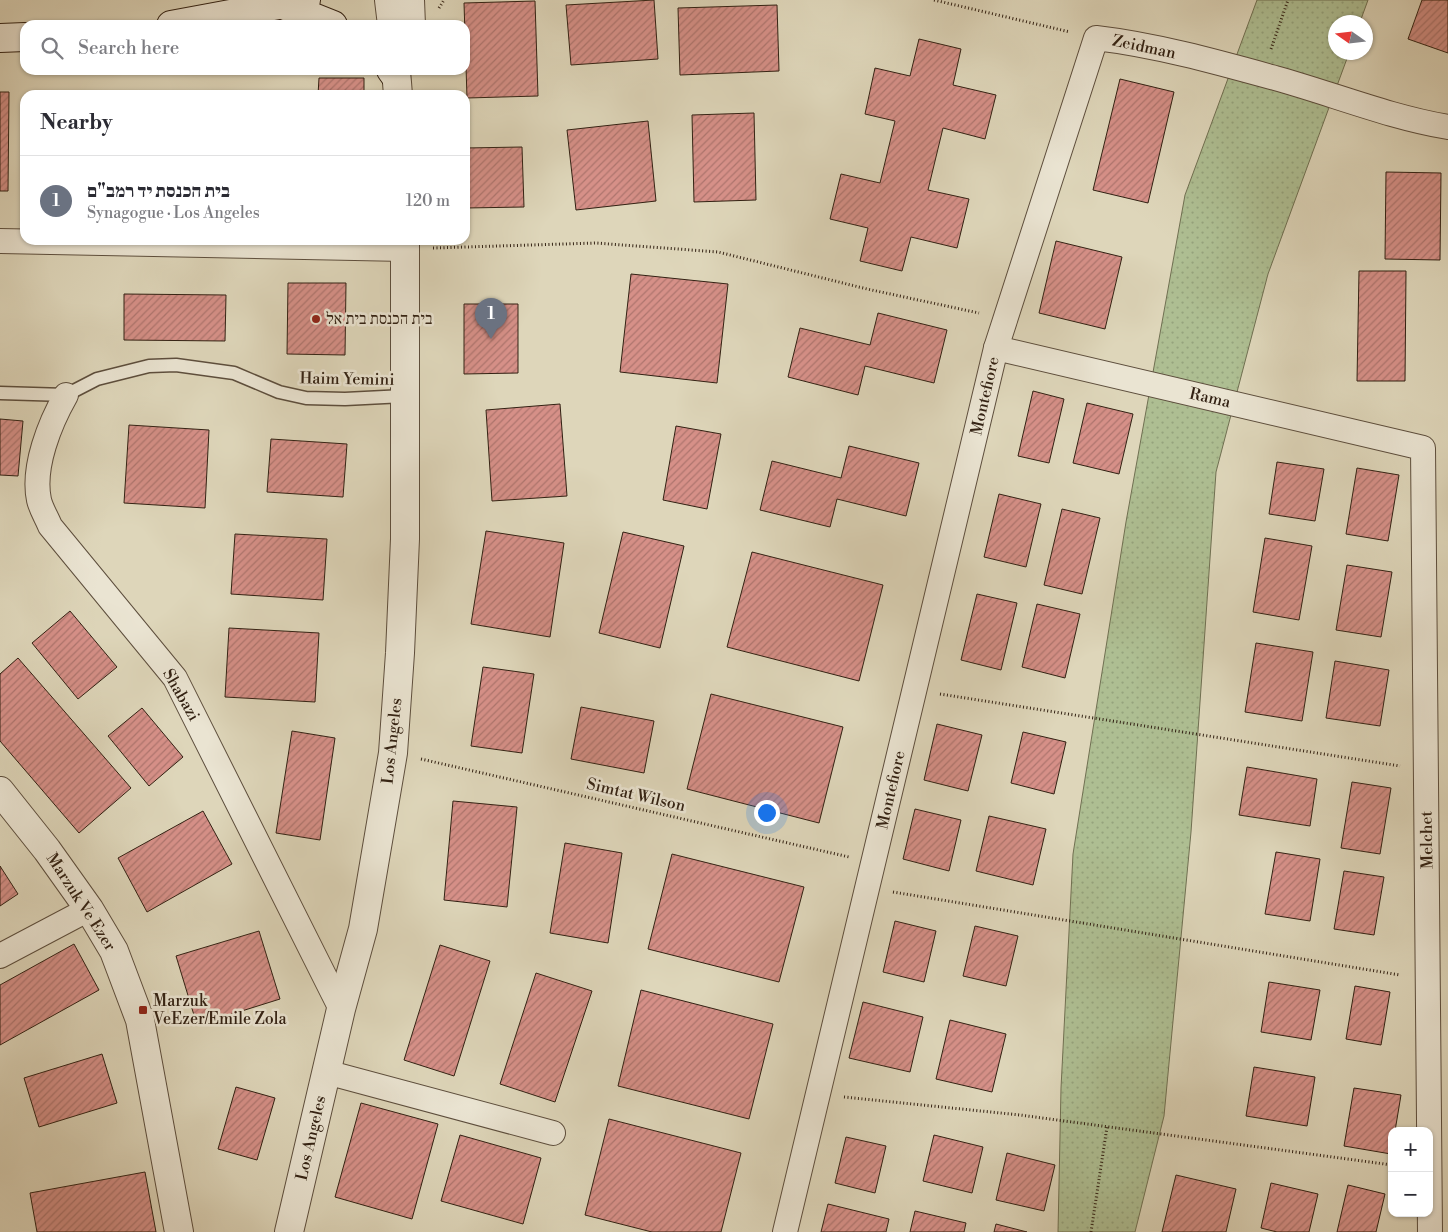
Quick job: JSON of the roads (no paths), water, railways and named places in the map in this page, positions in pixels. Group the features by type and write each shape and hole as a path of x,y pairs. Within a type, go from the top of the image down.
{"street":[{"path":"389,0 391,20"},
{"path":"410,0 411,20"},
{"path":"199,20 294,3 324,20"},
{"path":"0,38 20,37"},
{"name":"Zeidman","path":"996,348 1096,38 1129,42 1262,75 1413,121 1448,128"},
{"path":"0,241 20,241"},
{"name":"Los Angeles","path":"289,1232 341,1009 363,929 393,753 405,539 405,245"},
{"name":"Rama","path":"996,348 1424,448"},
{"name":"Montefiore","path":"785,1232 996,348"},
{"name":"Shabazi","path":"66,395 53,418 43,450 40,474 39,500 50,526 175,678 341,1009"},
{"name":"Melchet","path":"1424,448 1430,1232"},
{"name":"Marzuk Ve Ezer","path":"0,791 47,850 89,909 114,951 140,1020 179,1232"},
{"path":"0,956 89,909"},
{"path":"326,1072 553,1133"}],"lane":[{"name":"Haim Yemini","path":"0,393 66,395 97,379 149,366 176,365 234,372 279,392 306,398 345,399 404,396"}],"place":[{"name":"בית הכנסת בית אל","path":"316,319"},
{"name":"בית הכנסת יד רמב\"ם","path":"491,339"},
{"name":"Marzuk VeEzer/Emile Zola","path":"143,1010"}]}
